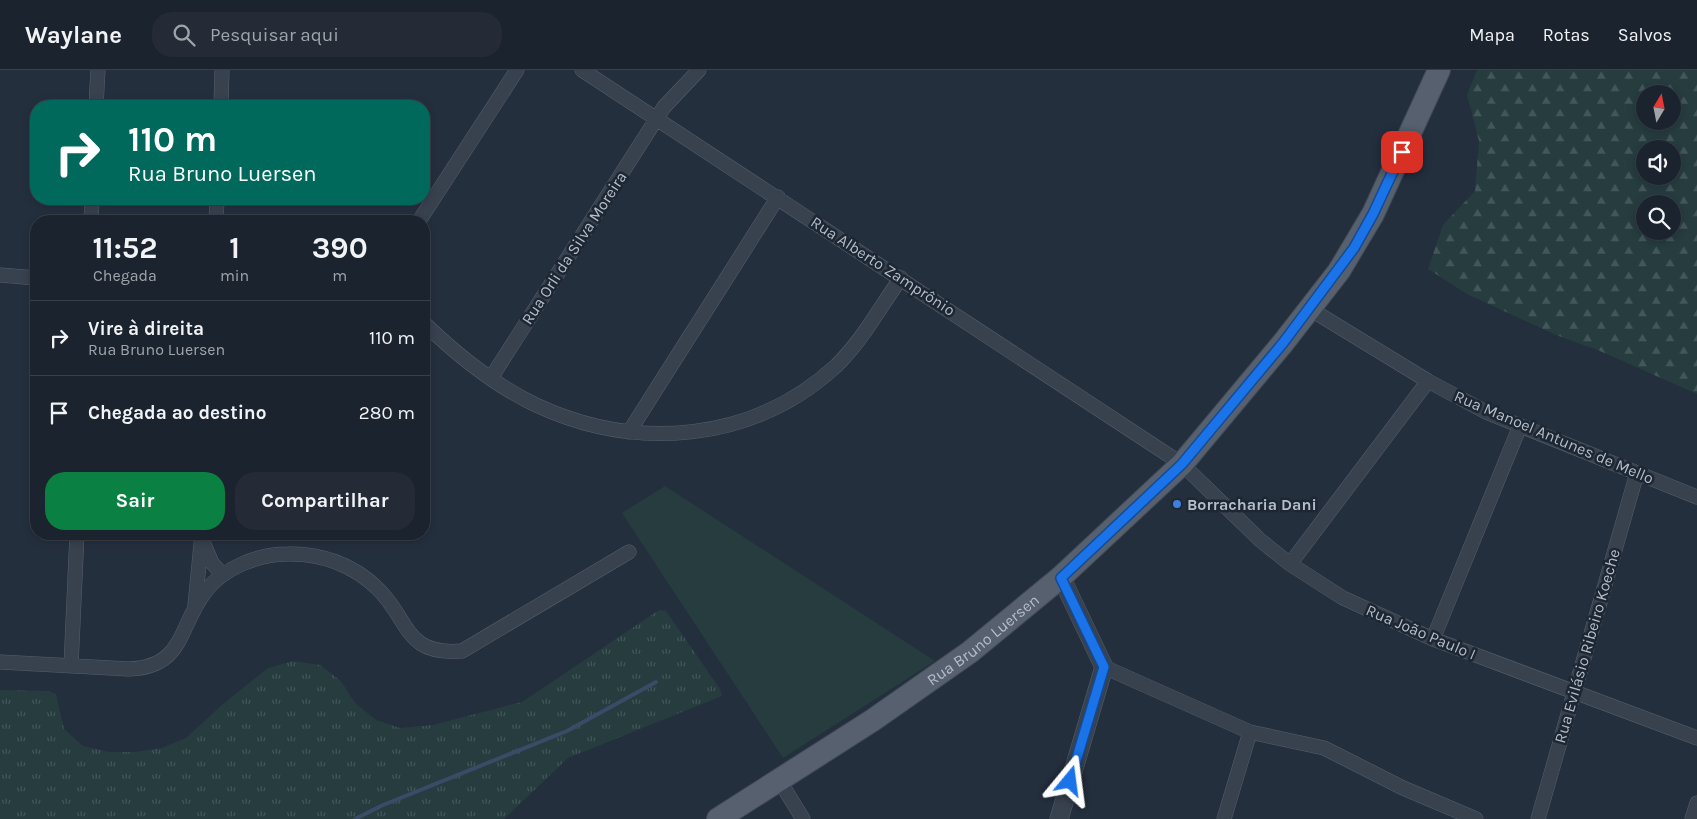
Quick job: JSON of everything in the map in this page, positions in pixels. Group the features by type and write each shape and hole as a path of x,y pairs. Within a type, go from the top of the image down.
{"main road":[{"name":"Rua Bruno Luersen","path":"718,819 941,674 1061,578 1182,464 1339,271 1373,214 1439,70"}],"street":[{"path":"96,100 98,70"},
{"path":"221,100 222,70"},
{"path":"430,204 517,70"},
{"name":"Rua Alberto Zamprônio","path":"582,70 1182,464"},
{"name":"Rua Orli da Silva Moreira","path":"491,378 657,118 679,90 699,70"},
{"path":"629,432 778,197"},
{"path":"0,275 30,278"},
{"path":"430,328 491,378 536,405 568,418 629,432 669,435 710,430 740,422 775,407 805,390 836,365 862,335 901,278"},
{"name":"Rua Manoel Antunes de Mello","path":"1310,309 1428,381 1486,412 1697,497"},
{"path":"1290,564 1428,381"},
{"path":"1433,639 1520,426"},
{"name":"Rua João Paulo I","path":"1182,464 1244,525 1290,564 1342,598 1433,639 1697,738"},
{"name":"Rua Evilásio Ribeiro Koeche","path":"1538,819 1637,473"},
{"path":"71,666 77,540"},
{"path":"194,611 202,540"},
{"path":"203,540 212,563 223,575"},
{"path":"0,662 129,669 144,669 156,665 167,658 177,647 204,593 223,575 242,564 272,556 307,555 330,559 346,566 377,588 389,602 410,635 420,644 432,650 445,652 462,651 629,552"},
{"path":"1061,578 1104,667 1250,732 1324,748 1426,799 1476,819"},
{"path":"1059,819 1104,667"},
{"path":"1224,819 1250,732"},
{"path":"779,780 803,819"},
{"path":"1692,819 1697,803"}],"green space":[{"path":"1477,70 1697,70 1697,394 1600,351 1556,335 1467,294 1428,269 1443,225 1475,191 1479,141 1467,95"},
{"path":"665,486 935,661 783,758 622,513"},
{"path":"659,610 666,611 720,689 722,696 568,758 504,819 0,819 0,690 48,691 56,694 64,729 83,746 109,752 135,752 162,748 186,738 223,704 268,668 293,661 320,665 341,681 355,703 376,720 400,728 433,725 522,702"}],"waterway":[{"path":"355,819 383,805 567,731 656,682"}],"place":[{"name":"Borracharia Dani","path":"1177,504"}],"route":[{"path":"1070,781 1104,667 1061,578 1120,525 1182,464 1283,343 1339,271 1354,248 1373,214 1402,152"}]}
